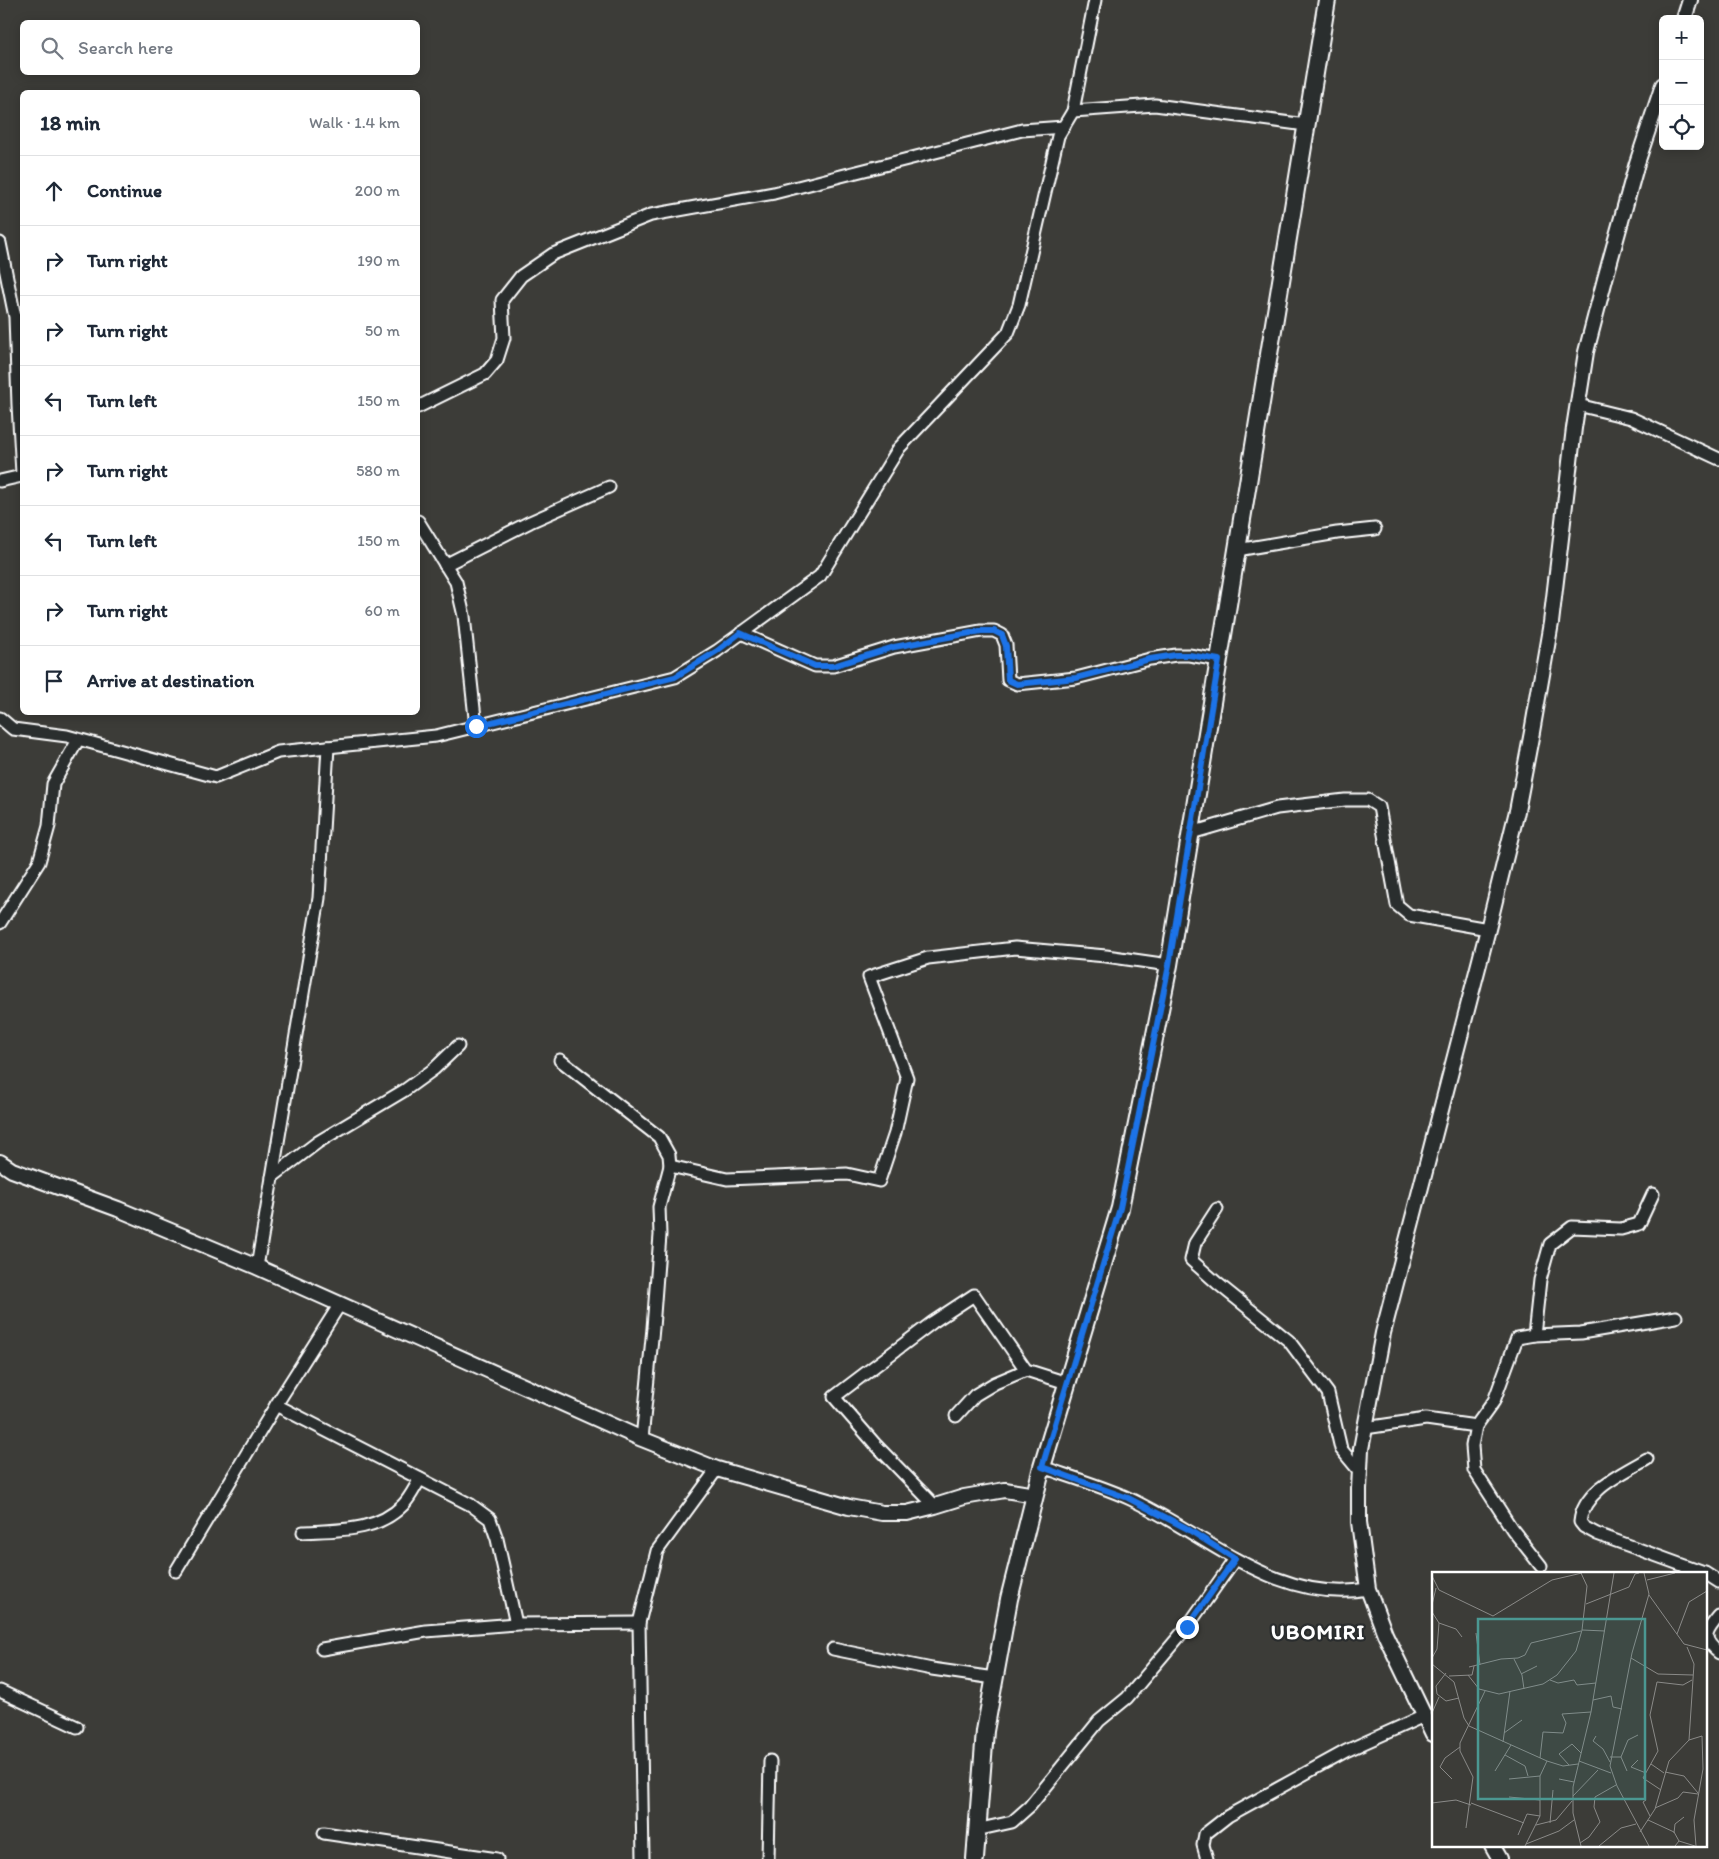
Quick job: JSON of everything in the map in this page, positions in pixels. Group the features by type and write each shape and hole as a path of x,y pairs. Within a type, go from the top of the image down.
{"main road":[{"path":"975,1859 985,1731 1009,1600 1042,1467 1120,1208 1169,965 1327,0"}],"street":[{"path":"0,718 13,729 67,736 216,777 278,752 436,736 675,677 717,651 820,576 899,448 1008,333 1019,305 1058,136 1073,112 1095,0"},
{"path":"1685,15 1690,0"},
{"path":"1432,1732 1385,1634 1368,1589 1359,1522 1361,1450 1384,1333 1488,929 1516,811 1532,732 1550,623 1586,352 1604,279 1659,97"},
{"path":"1073,112 1155,106 1306,125"},
{"path":"420,406 485,374 497,360 504,338 502,300 521,276 553,254 651,215 774,192 1022,130 1064,127"},
{"path":"0,243 15,316 20,440"},
{"path":"1578,405 1631,418 1719,459"},
{"path":"0,481 20,476"},
{"path":"445,565 530,522 609,488"},
{"path":"420,524 456,582 464,616 476,726"},
{"path":"1237,550 1337,533 1375,529"},
{"path":"740,633 815,666 824,667 833,666 894,647 981,631 994,631 1002,635 1006,646 1008,680 1017,684 1076,678 1150,659 1176,655 1189,655 1219,660"},
{"path":"0,923 39,862 49,826 53,784 78,740"},
{"path":"257,1267 319,898 328,747"},
{"path":"1190,833 1277,808 1345,800 1368,800 1379,807 1397,905 1409,915 1488,929"},
{"path":"670,1166 727,1179 847,1174 879,1181 895,1133 907,1078 869,977 928,958 1015,948 1106,956 1169,965"},
{"path":"272,1177 318,1142 404,1090 434,1069 458,1046"},
{"path":"560,1060 659,1137 669,1155 670,1166 659,1207 660,1235 654,1328 642,1439"},
{"path":"0,1162 12,1170 118,1209 257,1267 642,1439 718,1469 849,1507 882,1513 907,1513 964,1497 1005,1490 1035,1495"},
{"path":"1534,1335 1540,1280 1550,1244 1572,1227 1622,1229 1639,1224 1653,1194"},
{"path":"1217,1209 1195,1242 1191,1260 1289,1340 1328,1393 1341,1449 1360,1472"},
{"path":"935,1506 875,1444 834,1397 933,1322 974,1295 1026,1370 1067,1383"},
{"path":"176,1571 276,1405 340,1304"},
{"path":"1542,1566 1512,1529 1474,1470 1472,1446 1476,1426 1494,1401 1517,1338 1534,1335 1581,1333 1676,1317"},
{"path":"956,1416 975,1395 995,1383 1026,1370"},
{"path":"276,1405 471,1505 490,1519 497,1539 516,1624"},
{"path":"1366,1428 1426,1419 1476,1426"},
{"path":"1646,1459 1605,1484 1586,1504 1580,1522 1584,1528 1597,1534 1702,1572"},
{"path":"1042,1467 1128,1498 1186,1528 1235,1559 1267,1575 1304,1588 1348,1592 1368,1589"},
{"path":"643,1859 639,1623 657,1551 718,1469"},
{"path":"303,1532 372,1525 390,1515 404,1504 420,1479"},
{"path":"976,1830 1012,1822 1030,1806 1099,1721 1127,1698 1187,1627 1235,1559"},
{"path":"1706,1574 1719,1582"},
{"path":"1719,1616 1708,1630 1706,1637 1710,1645 1719,1654"},
{"path":"322,1649 426,1631 516,1624 639,1623"},
{"path":"833,1649 932,1670 994,1678"},
{"path":"0,1691 76,1727"},
{"path":"1207,1859 1203,1845 1205,1834 1228,1816 1346,1751 1424,1716"},
{"path":"768,1859 770,1761"},
{"path":"324,1833 490,1858"},
{"path":"1493,1846 1500,1859"}],"district":[{"name":"UBOMIRI","path":"1318,1631"}],"route":[{"path":"476,726 675,677 717,651 740,633 815,666 824,667 833,666 894,647 981,631 994,631 1002,635 1006,646 1008,680 1017,684 1062,681 1150,659 1176,655 1189,655 1219,660 1169,965 1120,1208 1042,1467 1128,1498 1186,1528 1235,1559 1187,1627"}]}
